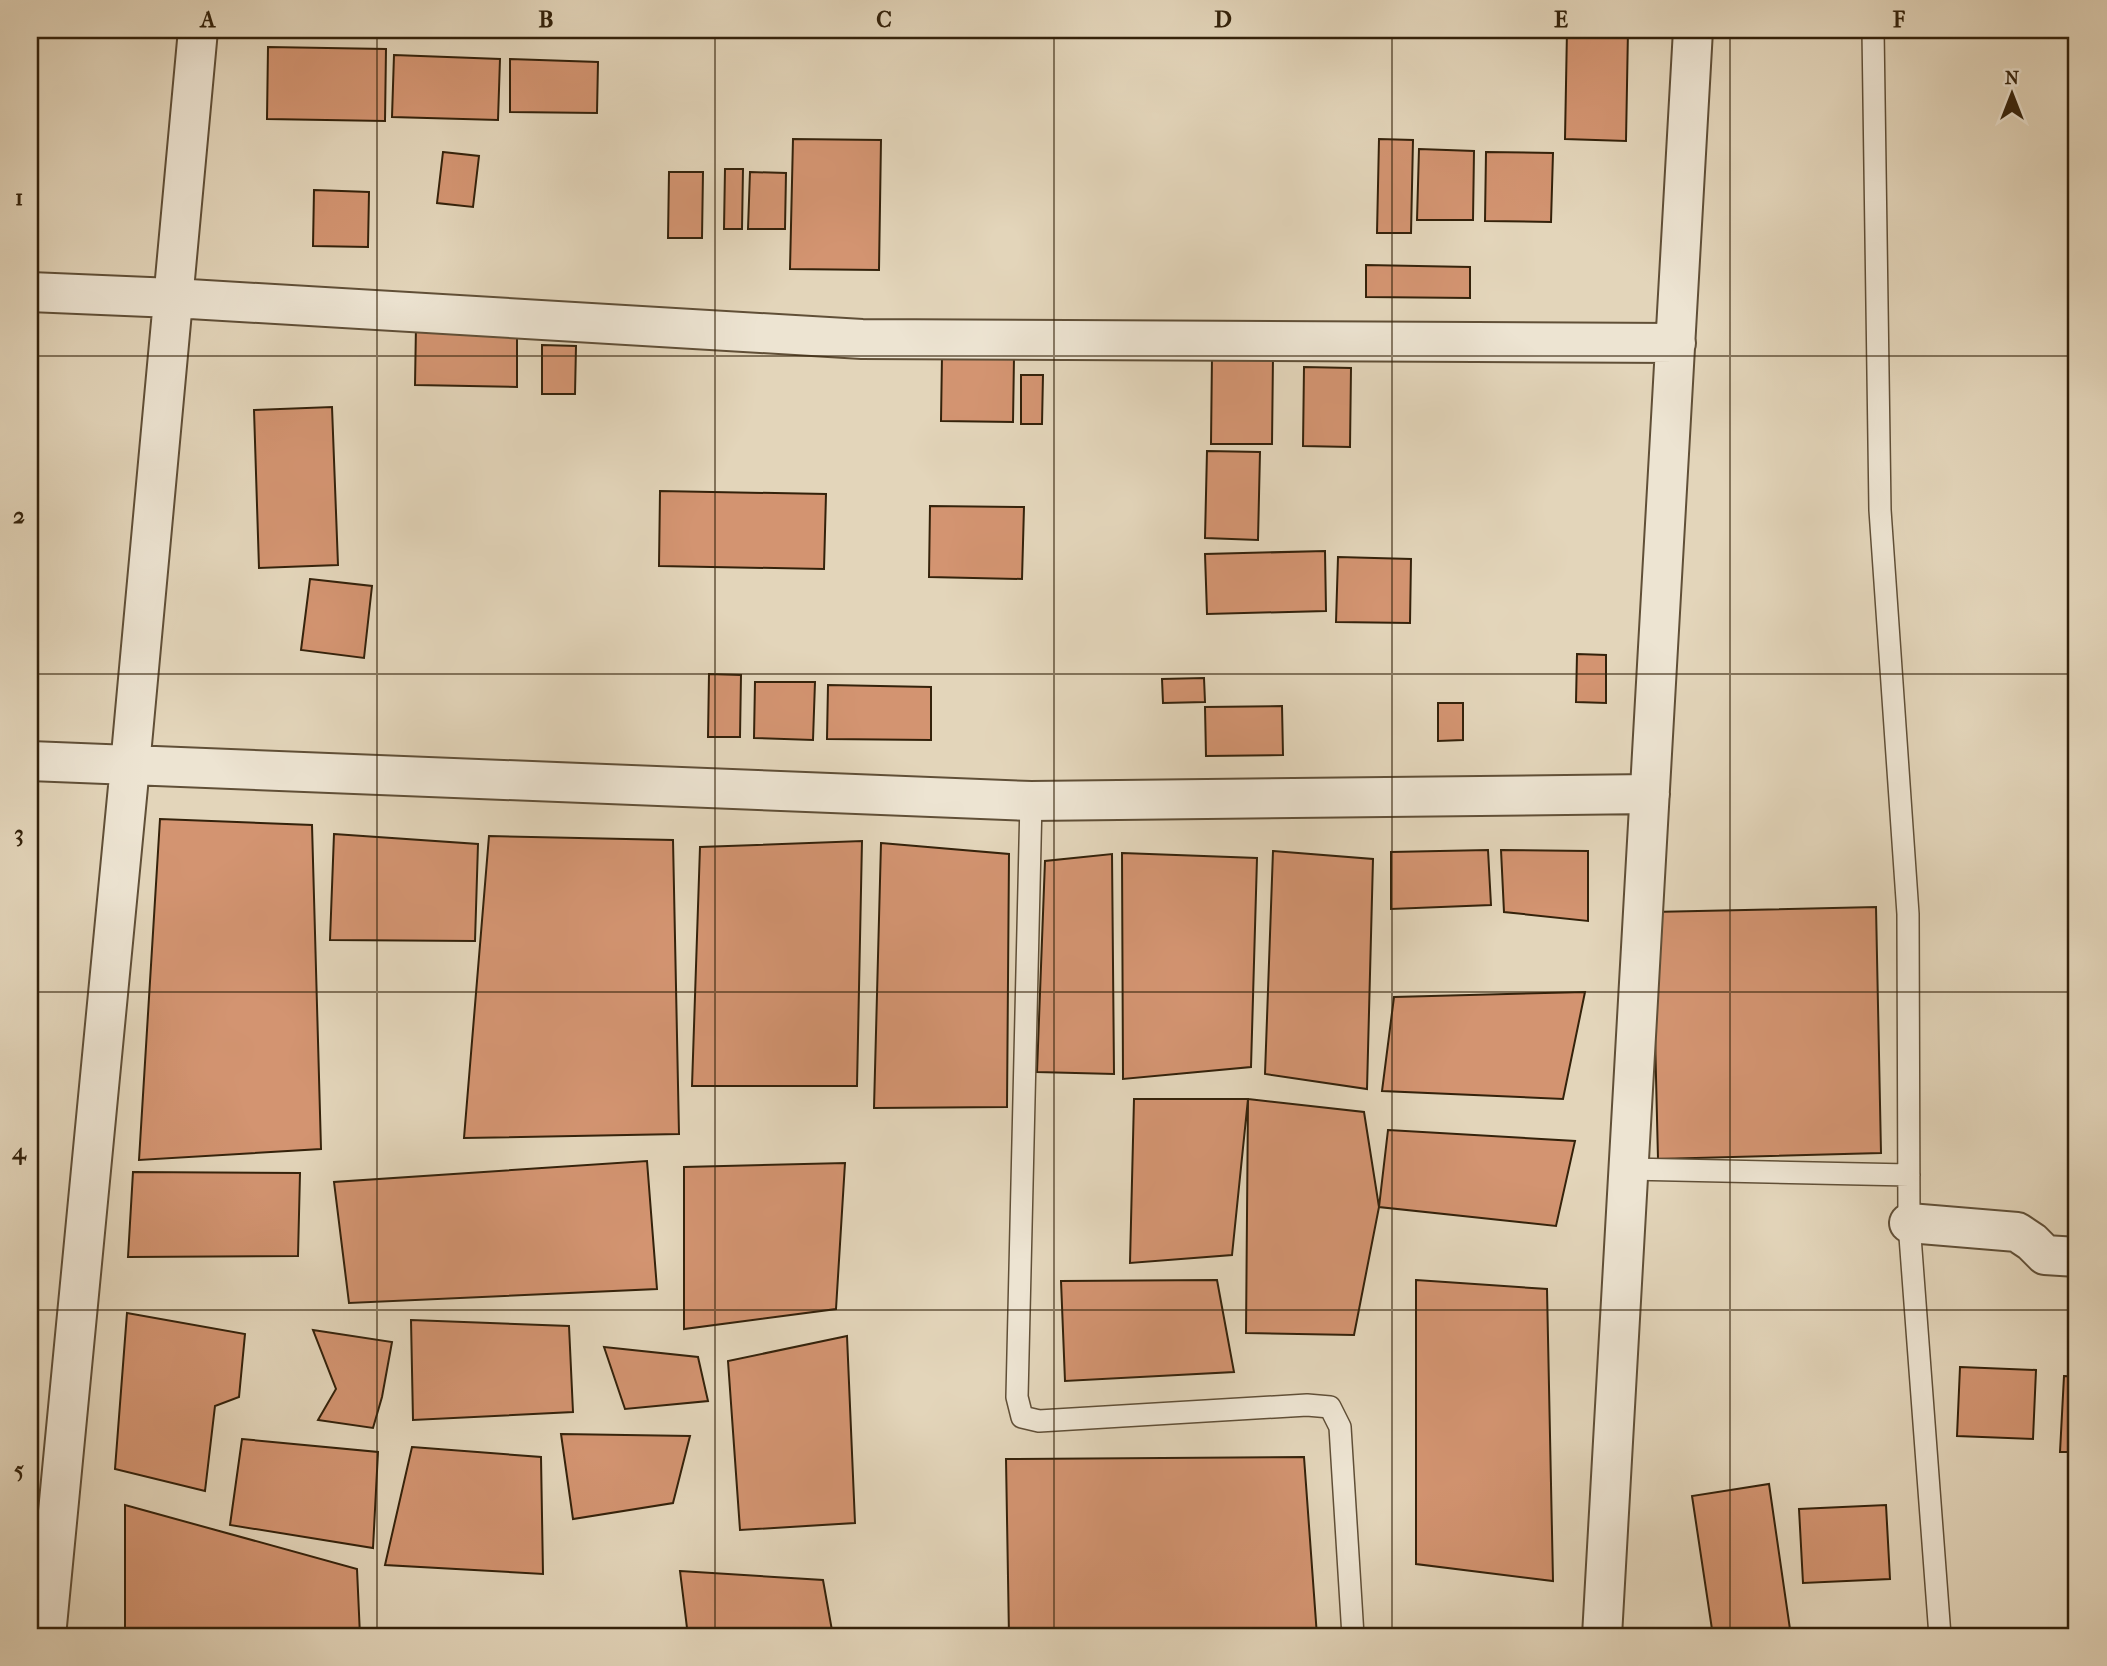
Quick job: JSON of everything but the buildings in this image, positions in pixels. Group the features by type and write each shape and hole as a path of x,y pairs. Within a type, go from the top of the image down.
{"street":[{"path":"46,1636 198,30"},
{"path":"1602,1636 1693,30"},
{"path":"30,292 862,339 1676,343"},
{"path":"30,761 1031,801 1650,794"},
{"path":"1909,1223 2017,1232 2045,1255 2077,1257"}],"lane":[{"path":"1873,30 1880,510 1908,914 1909,1223 1940,1636"},
{"path":"1031,801 1017,1397 1022,1417 1039,1421 1307,1405 1330,1407 1340,1427 1353,1636"},
{"path":"1629,1169 1909,1175"}]}
